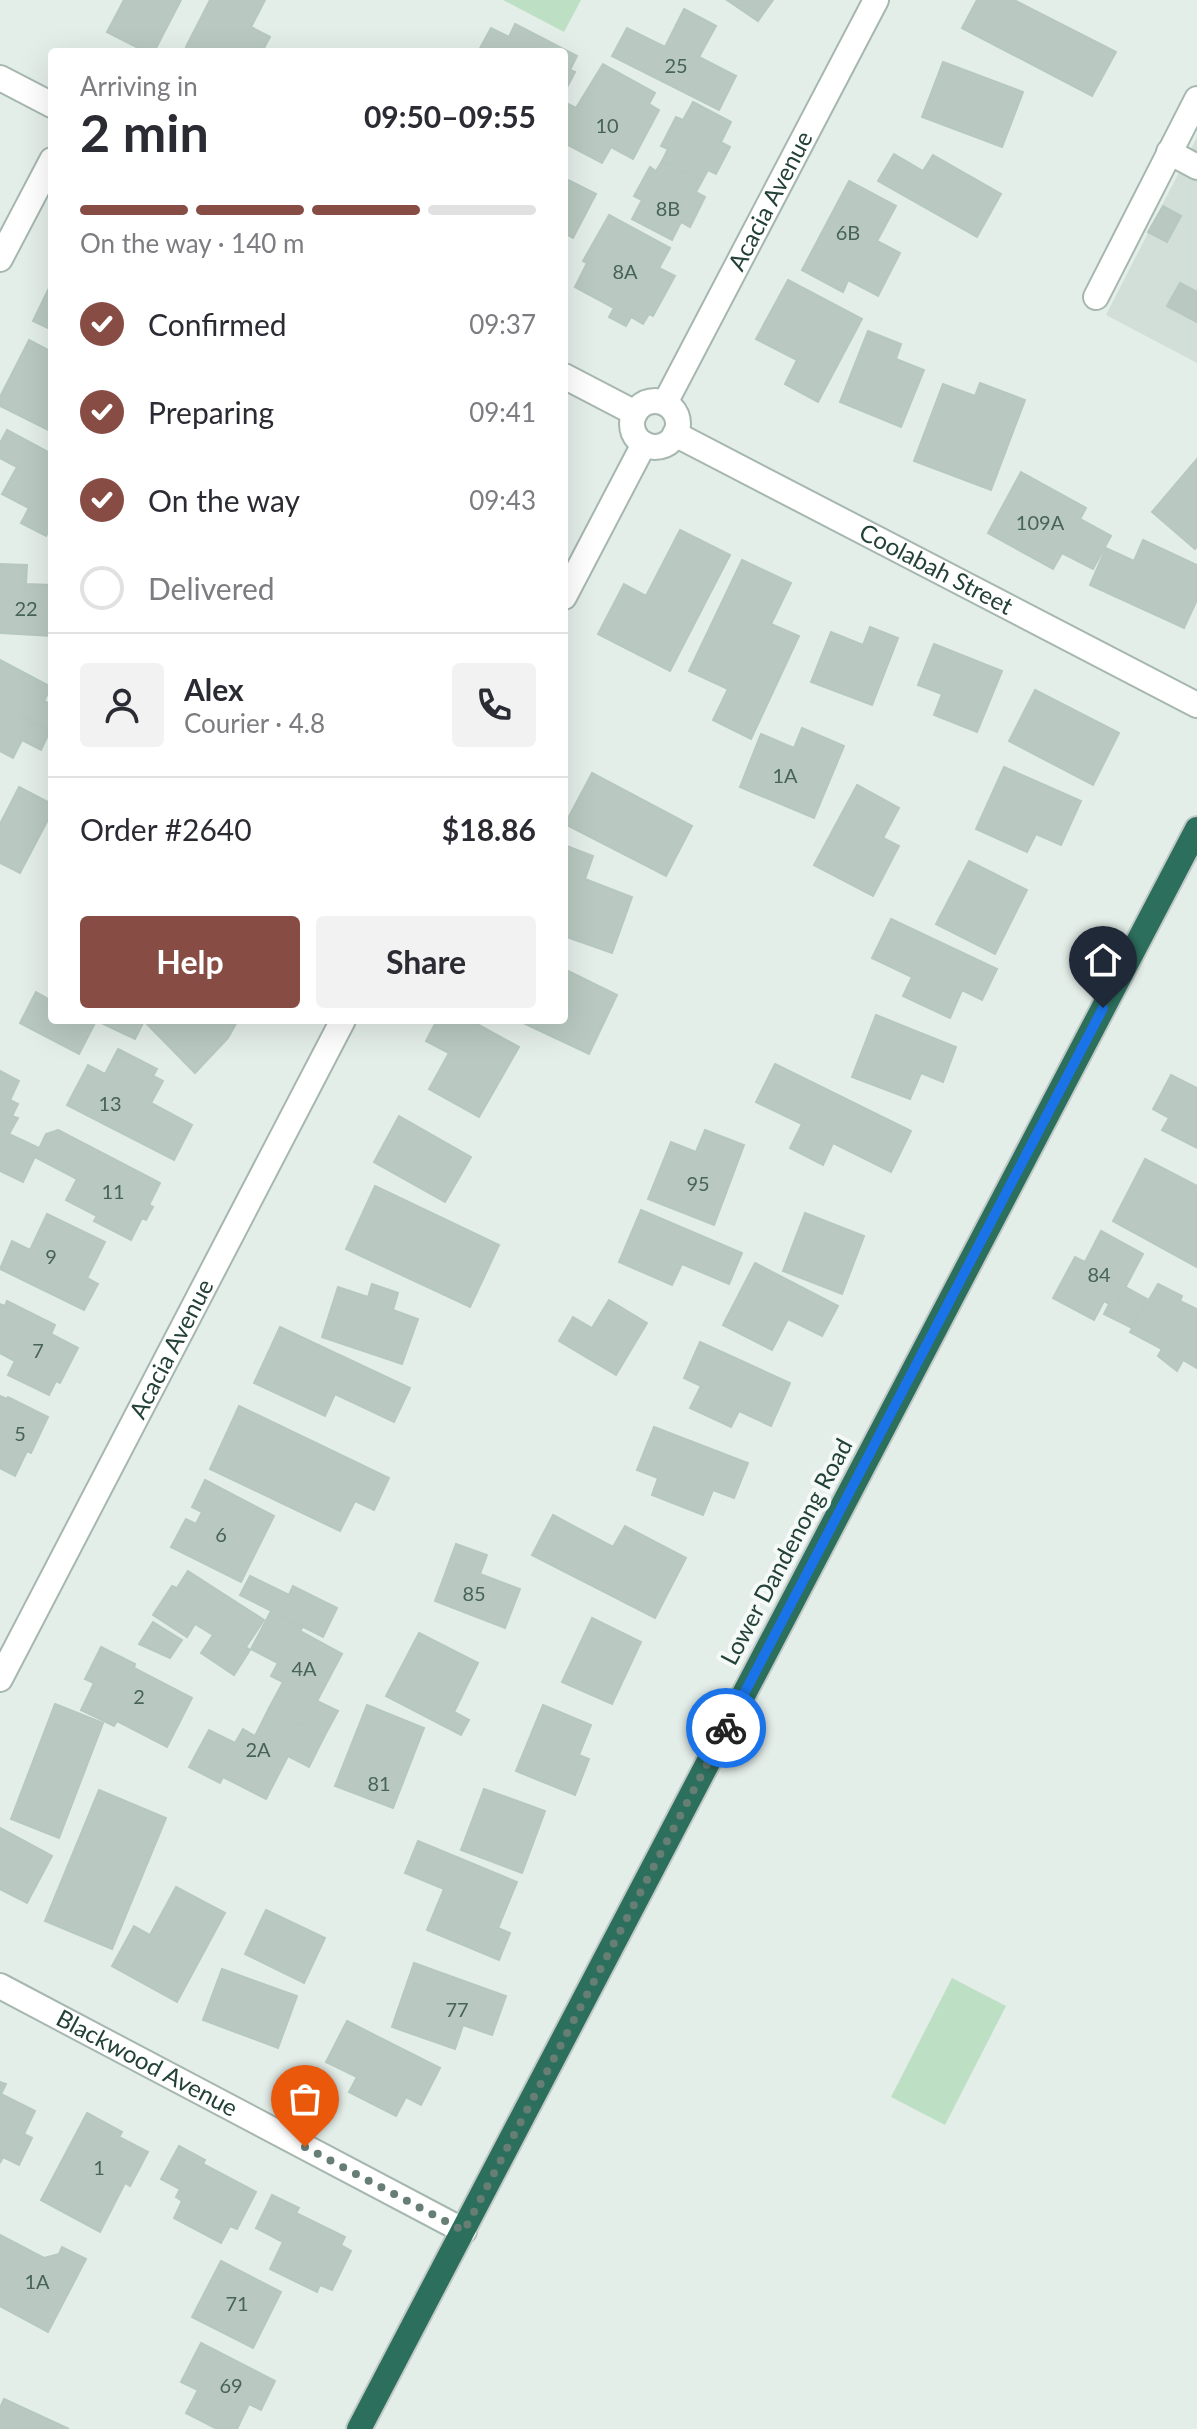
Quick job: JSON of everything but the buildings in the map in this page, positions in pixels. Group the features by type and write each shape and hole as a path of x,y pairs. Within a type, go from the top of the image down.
{"highway":[{"name":"Lower Dandenong Road","path":"359,2429 1197,829"}],"street":[{"name":"Acacia Avenue","path":"665,403 876,0"},
{"path":"0,78 48,103"},
{"path":"1096,297 1197,99"},
{"path":"1169,152 1197,167"},
{"path":"0,259 48,168"},
{"path":"568,378 635,413"},
{"path":"644,403 665,403 675,412 675,434 665,444 644,444 638,440 632,427 635,413 644,403"},
{"name":"Coolabah Street","path":"675,434 1197,705"},
{"path":"568,589 644,444"},
{"name":"Acacia Avenue","path":"0,1679 341,1024"},
{"name":"Blackwood Avenue","path":"0,1986 464,2231"}],"shaded area":[{"path":"1197,137 1197,363 1106,315"}],"green space":[{"path":"503,0 581,0 564,32"},
{"path":"952,1978 1006,2006 945,2125 891,2097"}],"way so far":[{"path":"305,2147 464,2231 726,1728"}],"route":[{"path":"726,1728 1103,1008"}]}
